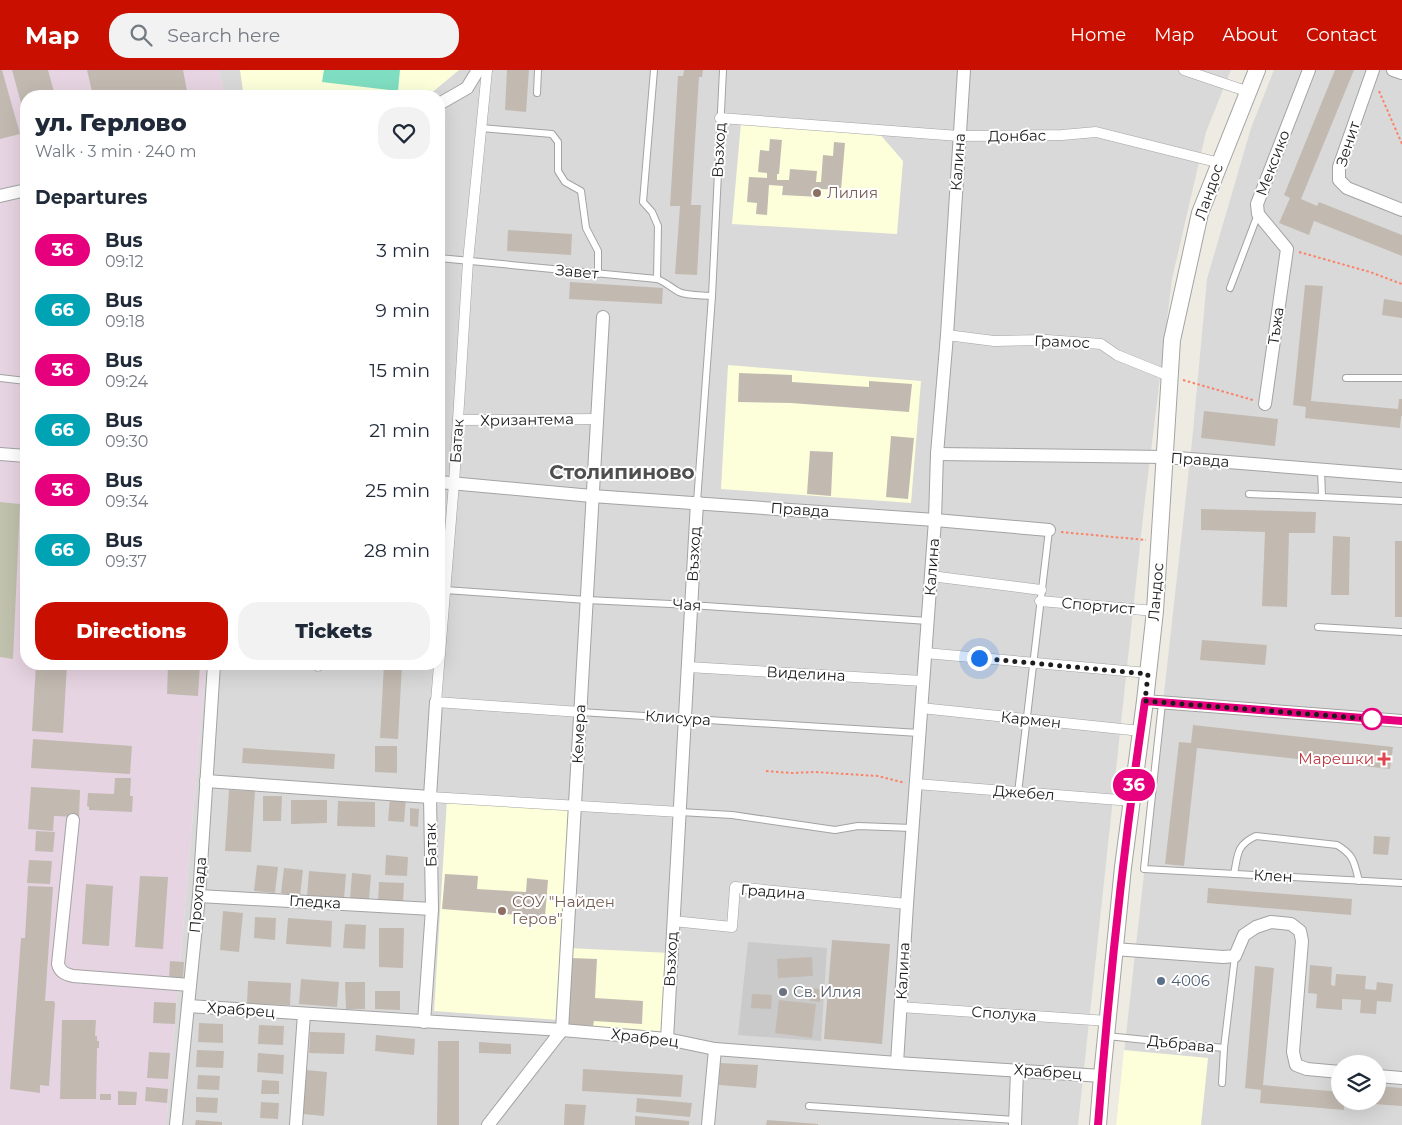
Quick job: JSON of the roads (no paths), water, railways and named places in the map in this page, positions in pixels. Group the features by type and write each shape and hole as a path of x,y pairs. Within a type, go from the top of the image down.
{"street":[{"path":"445,101 467,88 478,70"},
{"name":"Батак","path":"445,590 454,483 468,261 486,70"},
{"name":"Калина","path":"897,1063 964,70"},
{"path":"1184,70 1249,92"},
{"name":"Ландос","path":"1098,1125 1114,949 1155,611 1172,340 1200,213 1257,70"},
{"name":"Мексико","path":"1287,249 1258,214 1257,204 1309,70"},
{"name":"Зенит","path":"1373,70 1339,167 1338,180 1347,188 1402,210"},
{"path":"1393,70 1402,73"},
{"name":"Донбас","path":"720,118 959,136 1062,136 1096,132 1220,162"},
{"path":"0,196 20,191"},
{"name":"Тъжа","path":"1266,404 1287,249"},
{"name":"Кемера","path":"562,1030 603,317"},
{"name":"Грамос","path":"947,335 994,341 1047,340 1101,344 1118,355 1169,376"},
{"name":"Хризантема","path":"458,420 597,419"},
{"path":"0,454 20,456"},
{"name":"Правда","path":"937,454 1165,457 1402,476"},
{"name":"Правда","path":"445,482 592,496 697,502 1049,530"},
{"name":"Възход","path":"667,1039 697,502"},
{"name":"Спортист","path":"931,576 1041,596 1155,611"},
{"path":"925,653 1148,674"},
{"name":"Виделина","path":"688,668 923,681"},
{"name":"Прохлада","path":"176,1125 199,896 214,670"},
{"name":"Батак","path":"424,1022 432,909 430,797 439,670"},
{"path":"1145,701 1402,721"},
{"name":"Клисура","path":"436,702 580,712"},
{"name":"Кармен","path":"921,708 1141,731"},
{"path":"206,781 680,812"},
{"name":"Джебел","path":"916,784 1132,801"},
{"path":"73,820 59,969 73,976 190,985"},
{"name":"Градина","path":"673,921 732,927 735,887 907,904"},
{"name":"Гледка","path":"199,896 432,909"},
{"path":"1114,949 1223,957 1235,956 1244,935 1256,927 1271,922 1291,924 1300,931 1302,941 1292,1052 1296,1065 1308,1069 1331,1071"},
{"name":"Храбрец","path":"188,1006 562,1030 667,1039 715,1049 1102,1076"},
{"name":"Сполука","path":"900,1006 1107,1028"},
{"path":"296,1125 304,1014"},
{"path":"488,1125 562,1030"},
{"path":"708,1125 715,1049"},
{"path":"1015,1123 1017,1070"},
{"path":"1386,1077 1402,1078"}],"lane":[{"path":"537,92 538,70"},
{"path":"654,70 643,202 652,212 658,226 657,279"},
{"name":"Възход","path":"697,502 712,296 723,70"},
{"path":"481,128 552,134 558,142 558,171 566,182 581,191 586,228 598,251 598,274"},
{"path":"1230,288 1258,214"},
{"name":"Завет","path":"445,259 657,279 664,281 685,294 712,296"},
{"path":"0,378 20,380"},
{"path":"1346,378 1402,378"},
{"path":"1321,469 1322,497"},
{"path":"1249,494 1402,501"},
{"path":"1018,793 1049,530"},
{"name":"Чая","path":"445,590 928,621"},
{"path":"1318,627 1402,632"},
{"name":"Клен","path":"1162,703 1144,869 1402,883"},
{"name":"Клисура","path":"580,712 919,733"},
{"path":"680,812 732,815 835,830 858,826 912,828"},
{"path":"1234,874 1240,846 1246,840 1256,836 1337,845 1348,851 1353,860 1358,881"},
{"name":"Дъбрава","path":"1107,1028 1224,1048 1235,956"},
{"path":"1222,1083 1224,1048"},
{"path":"809,1106 1015,1123"}],"place":[{"name":"Лилия","path":"817,193"},
{"name":"Марешки","path":"1384,759"},
{"name":"СОУ \"Найден Геров\"","path":"502,911"},
{"name":"4006","path":"1161,981"},
{"name":"Св. Илия","path":"783,992"}],"district":[{"name":"Столипиново","path":"622,472"}]}
